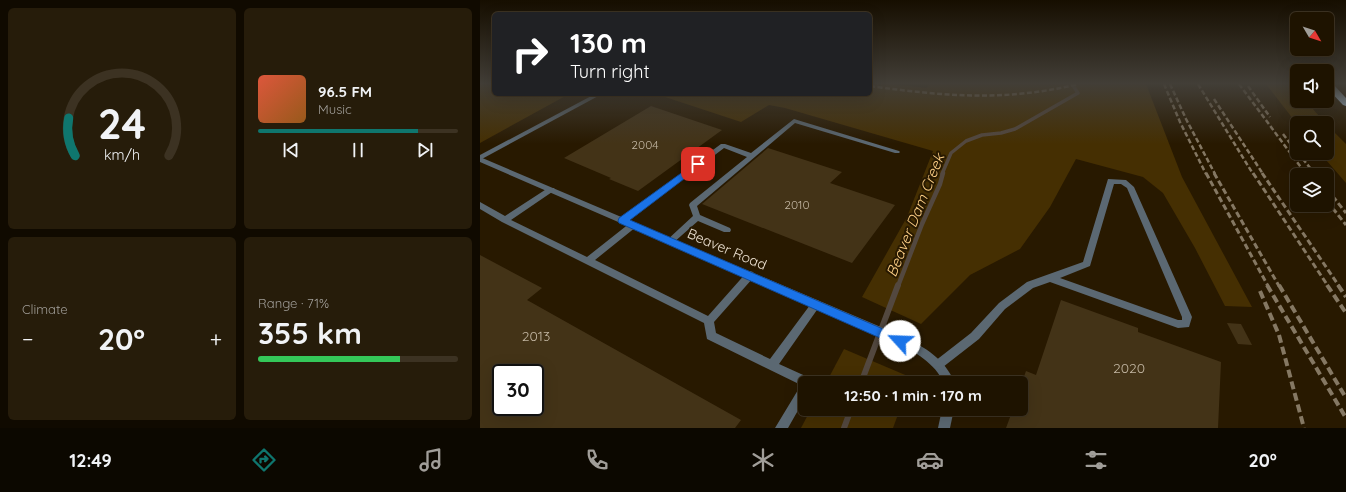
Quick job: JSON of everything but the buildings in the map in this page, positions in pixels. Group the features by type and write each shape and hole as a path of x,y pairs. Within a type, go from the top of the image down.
{"street":[{"path":"480,159 581,104"},
{"path":"727,230 697,217 693,205 794,121 897,152"},
{"path":"623,221 723,145 752,156"},
{"name":"Beaver Road","path":"480,159 861,323 913,347 939,364 947,376"},
{"path":"939,364 975,336 1002,306 1030,285 1087,264 1111,181 1123,182 1130,187 1188,317 1186,324 1178,324 1050,278"},
{"path":"505,220 551,190"},
{"path":"480,205 505,220 709,320"},
{"path":"670,241 697,217"},
{"path":"588,261 633,225"},
{"path":"750,275 709,320 710,336 798,379"},
{"path":"770,366 816,304"},
{"path":"780,428 798,399"},
{"path":"944,428 947,416"}],"shaded area":[{"path":"480,104 551,104 480,143"},
{"path":"686,104 1154,104 1182,177 1252,307 1225,306 1195,248 1163,193 1143,177 1076,159 1050,207 1020,249 970,275 921,324 862,297 907,217 933,151 785,108 769,105 741,122"},
{"path":"1281,104 1290,104 1290,108 1312,108 1319,116 1291,116"},
{"path":"1334,132 1346,144 1346,183 1326,160 1334,160"},
{"path":"844,349 908,376 830,376"},
{"path":"807,416 897,416 893,428 801,428"}],"waterway":[{"name":"Beaver Dam Creek","path":"942,174 951,153 966,141 982,135 1001,133 1015,129 1059,104"},
{"name":"Beaver Dam Creek","path":"898,286 922,224 940,184 943,173"},
{"name":"Beaver Dam Creek","path":"864,376 898,285"},
{"name":"Beaver Dam Creek","path":"844,428 848,416"}],"railway":[{"path":"1172,104 1206,174"},
{"path":"1179,104 1215,174"},
{"path":"1210,104 1253,174"},
{"path":"1217,104 1263,174"},
{"path":"1254,104 1302,168"},
{"path":"1261,104 1270,117"},
{"path":"1283,134 1290,143"},
{"path":"1304,160 1310,168"},
{"path":"1206,173 1268,286"},
{"path":"1214,173 1279,286"},
{"path":"1253,173 1328,286"},
{"path":"1262,173 1339,286"},
{"path":"1334,198 1346,213"},
{"path":"1334,210 1346,225"},
{"path":"1267,285 1346,418"},
{"path":"1279,285 1346,398"},
{"path":"1327,285 1346,313"},
{"path":"1338,285 1346,297"},
{"path":"1260,291 1279,335 1304,428"}],"route":[{"path":"698,164 623,221 900,341"}]}
